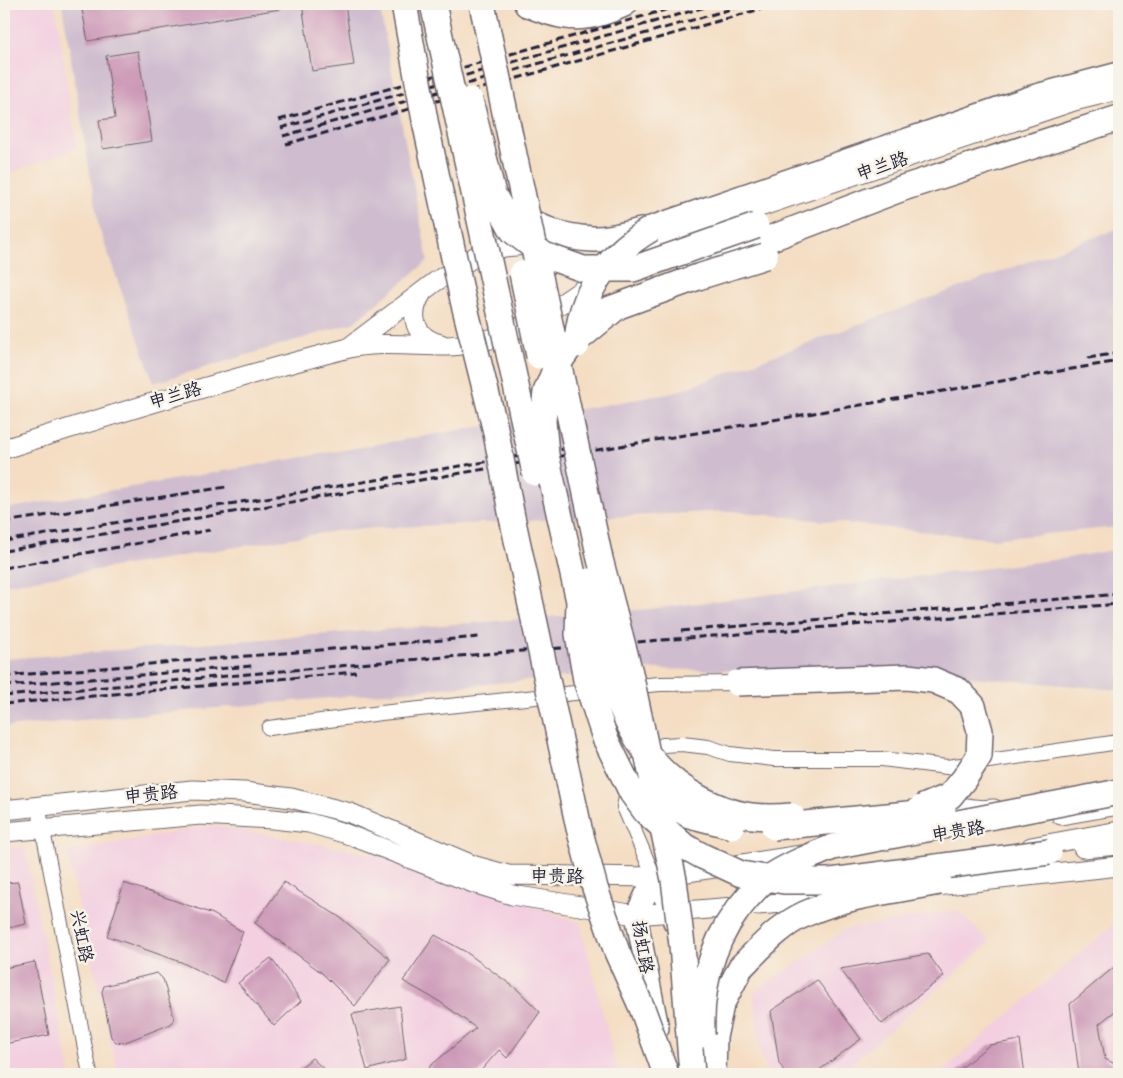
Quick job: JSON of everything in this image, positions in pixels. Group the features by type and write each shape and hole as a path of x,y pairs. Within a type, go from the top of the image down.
{"highway":[{"path":"404,4 426,126 463,300 495,428 512,517 577,819 595,888 617,952 642,1008 666,1074"},
{"path":"422,4 467,240 512,372"},
{"path":"433,4 562,603 578,634"},
{"path":"451,4 474,116 493,194 513,231 544,255 583,269 633,269 693,258 761,242 904,188 1119,118"},
{"path":"466,4 609,676 626,720 641,746 661,772 682,789 730,811 761,818 792,816"},
{"path":"482,4 600,559 630,673 674,880 682,945 692,1074"},
{"path":"527,4 555,16 584,18 624,4"},
{"path":"630,673 612,556 585,422 576,358 580,323 587,297 596,280 615,254 632,239 648,236 1036,97 1119,75"},
{"path":"633,269 898,176 1043,129 1119,108"},
{"path":"456,117 478,168 497,192 522,217 558,234 594,239 648,236"},
{"path":"512,517 506,474 508,430 522,378 549,341 576,322 698,277 764,256 910,203 1119,132"},
{"path":"698,277 761,242"},
{"path":"617,307 572,344 557,365 546,392 543,421 546,455 579,601 578,634 586,680 595,712 617,765 632,793 646,812 684,846 741,874 784,881 831,881 1050,852"},
{"path":"737,683 907,677 933,680 959,691 973,706 980,731 979,756 950,796 908,814"},
{"path":"617,765 637,785 689,815 732,826 801,826 908,814 1028,795 1119,786"},
{"path":"706,1074 701,1011 706,976 718,941 736,910 762,882 796,861 833,847 1119,792"},
{"path":"713,1074 714,1037 721,1005 741,967 767,940 804,914 853,899 949,880 1050,852"}],"main road":[{"name":"申兰路","path":"348,348 422,292 476,256 504,248 648,236 725,219 1074,101 1119,90"},
{"name":"申兰路","path":"4,449 173,395 348,348 394,345 449,346 487,339 521,327 570,299 648,236"},
{"path":"543,244 559,250 572,266 574,283 570,299"},
{"path":"422,292 415,305 414,320 422,335 432,342 449,346"},
{"name":"申贵路","path":"4,810 192,790 244,792 291,798 350,814 474,866 508,875 654,877 1034,820 1119,805"},
{"path":"982,811 1076,799 1119,805"},
{"path":"792,816 904,804 952,804 1034,820"},
{"name":"申贵路","path":"4,832 201,815 309,823 344,832 473,883 512,895 636,915 730,908 1119,866"},
{"name":"申贵路","path":"814,899 964,860 1119,831"},
{"path":"1050,852 1119,845"},
{"name":"扬虹路","path":"654,877 636,915 666,1074"},
{"name":"扬虹路","path":"654,877 673,912 700,1074"},
{"path":"689,1010 704,949 716,925 730,908"}],"street":[{"path":"270,728 381,713 660,684 737,683"},
{"path":"654,877 624,807 630,776 642,758 663,745 682,744 708,747 730,754 774,759 882,759 947,767 1119,742"},
{"name":"兴虹路","path":"38,805 90,1074"}],"shaded area":[{"path":"4,4 55,4 77,148 4,175"},
{"path":"62,4 379,4 428,261 353,323 154,383 99,228"},
{"path":"1119,228 1119,527 993,539 731,511 341,530 4,585 4,509 673,393"},
{"path":"1119,549 1119,690 950,675 654,669 4,727 4,659 649,609 1062,559"},
{"path":"214,825 383,856 580,922 618,1074 118,1074 67,852"},
{"path":"25,847 70,1074 4,1074 4,850"},
{"path":"957,910 990,942 840,1074 770,1074 761,1058 753,993 846,929"},
{"path":"1119,920 1119,1074 939,1074"}],"building":[{"path":"81,4 280,4 280,9 88,41"},
{"path":"302,4 345,4 354,65 312,71"},
{"path":"138,51 152,141 103,149 99,120 115,118 106,56"},
{"path":"18,882 26,924 4,929 4,883"},
{"path":"284,882 341,918 390,959 355,1006 322,973 255,923"},
{"path":"124,883 213,914 243,932 223,983 181,962 107,936"},
{"path":"435,935 466,952 518,990 540,1012 507,1058 499,1050 478,1074 437,1074 429,1067 476,1028 440,1002 403,981"},
{"path":"928,954 944,976 882,1024 840,969"},
{"path":"271,958 301,1001 274,1026 238,983"},
{"path":"35,962 49,1035 4,1044 4,968"},
{"path":"1119,963 1119,1008 1099,1024 1105,1059 1119,1066 1119,1074 1079,1074 1070,1004"},
{"path":"157,973 163,979 174,1018 171,1024 123,1043 116,1042 111,1037 102,992 104,986"},
{"path":"817,980 861,1039 814,1074 786,1074 779,1063 771,1011"},
{"path":"400,1006 406,1059 367,1070 352,1014"},
{"path":"1020,1040 1025,1074 954,1074 989,1045"},
{"path":"312,1058 329,1074 293,1074"}],"railway":[{"path":"279,120 686,4"},
{"path":"281,128 716,4"},
{"path":"283,136 749,4"},
{"path":"286,144 778,4"},
{"path":"1088,358 1119,353"},
{"path":"4,551 1119,361"},
{"path":"4,541 564,449"},
{"path":"4,522 226,487"},
{"path":"4,568 210,530"},
{"path":"681,631 1119,594"},
{"path":"4,696 383,662 1119,604"},
{"path":"4,676 479,637"},
{"path":"4,686 252,666"},
{"path":"4,704 356,672"}]}
